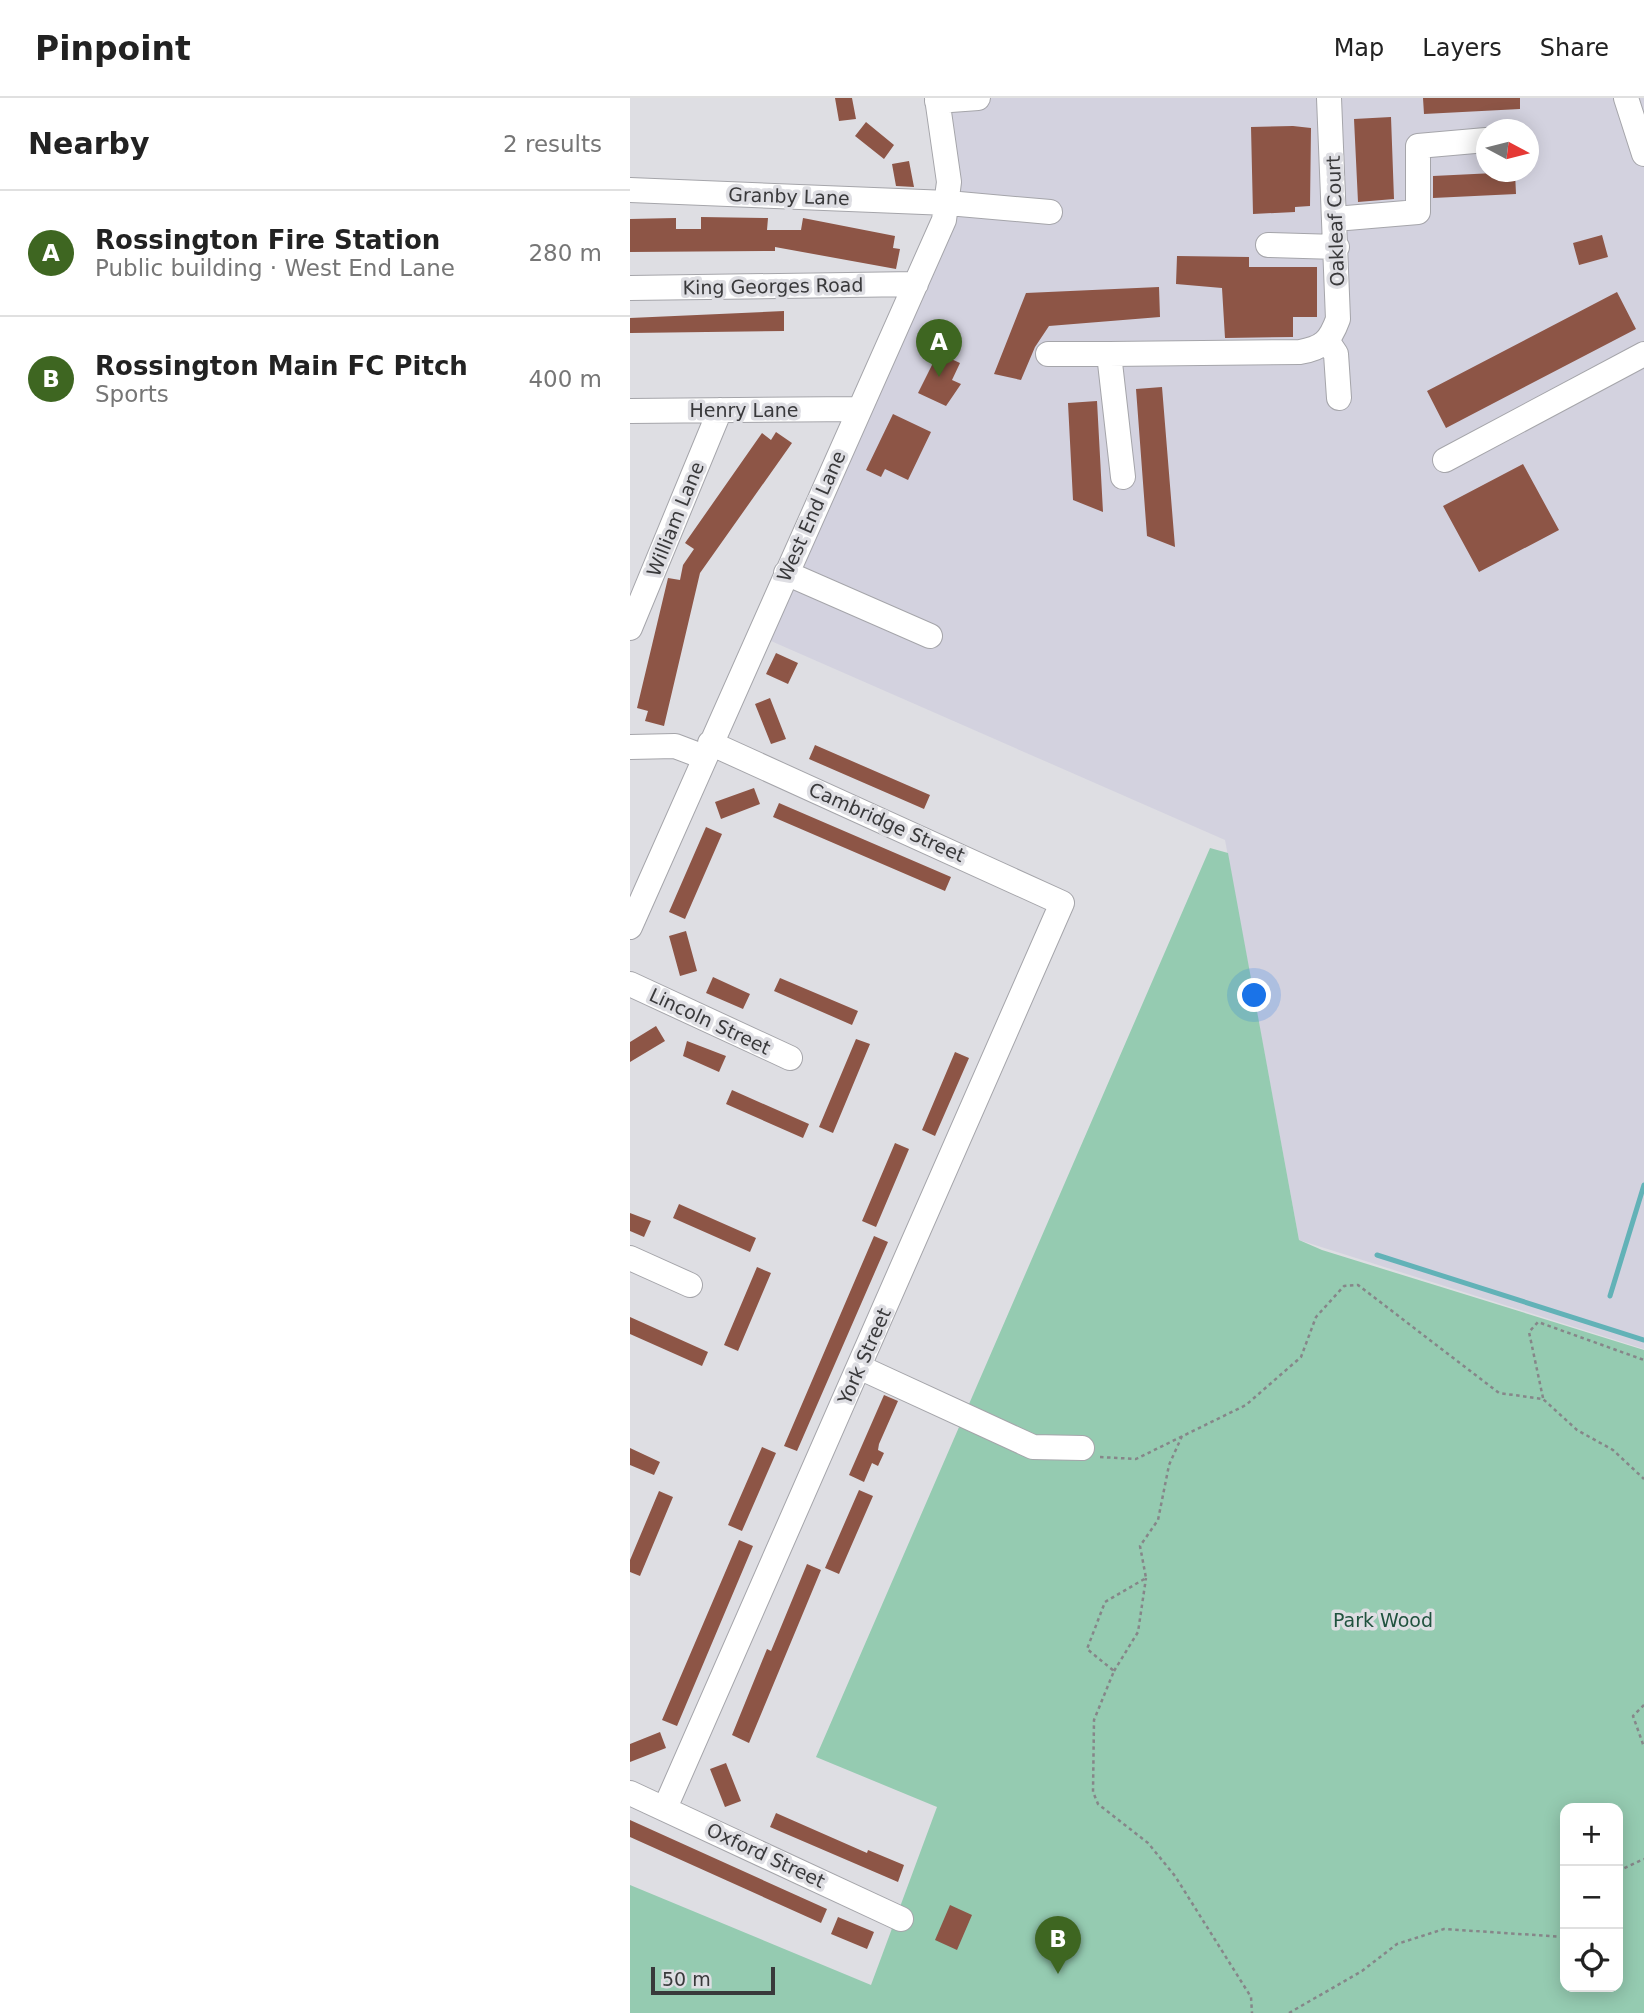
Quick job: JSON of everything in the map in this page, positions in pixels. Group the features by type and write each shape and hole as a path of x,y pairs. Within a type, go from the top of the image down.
{"street":[{"path":"937,99 978,98"},
{"name":"Oakleaf Court","path":"1328,342 1338,319 1329,98"},
{"path":"1626,98 1644,154"},
{"name":"West End Lane","path":"630,926 916,284 948,203 949,182 937,99"},
{"path":"1335,219 1418,212 1418,146 1476,141"},
{"name":"Granby Lane","path":"630,190 948,203 1050,212"},
{"path":"1268,245 1337,247"},
{"name":"King Georges Road","path":"630,288 916,284"},
{"path":"1048,354 1300,352 1316,349 1328,342 1336,354 1339,398"},
{"path":"1445,460 1644,354"},
{"path":"1116,355 1123,477"},
{"name":"Henry Lane","path":"630,411 859,409"},
{"name":"William Lane","path":"630,628 720,410"},
{"path":"786,573 930,636"},
{"name":"Cambridge Street","path":"630,747 675,746 707,750 1062,903"},
{"name":"York Street","path":"665,1808 1062,903"},
{"name":"Lincoln Street","path":"630,984 790,1058"},
{"path":"630,1258 690,1285"},
{"path":"859,1367 1033,1447 1082,1448"},
{"name":"Oxford Street","path":"630,1793 901,1919"}],"path":[{"path":"1082,1448 1102,1458 1136,1459 1246,1405 1301,1357 1316,1317 1344,1286 1358,1285 1499,1393 1543,1399 1577,1430 1613,1450 1644,1479"},
{"path":"1543,1399 1529,1332 1538,1322 1644,1360"},
{"path":"1182,1436 1169,1465 1158,1520 1140,1546 1146,1578 1138,1632 1114,1671 1094,1720 1093,1792 1098,1804 1148,1843 1175,1876 1251,1997 1252,2013"},
{"path":"1114,1671 1087,1649 1104,1602 1146,1578"},
{"path":"1644,1706 1633,1716 1644,1747"},
{"path":"1623,1869 1644,1859"},
{"path":"1289,2013 1362,1971 1397,1944 1444,1929 1560,1937"}],"shaded area":[{"path":"925,98 1644,98 1644,1349 1299,1240 1225,840 771,641 943,195"}],"green space":[{"name":"Park Wood","path":"1210,848 1228,853 1299,1240 1322,1250 1644,1350 1644,2013 630,2013 630,1885 871,1985 937,1807 816,1757"}],"building":[{"path":"835,98 852,98 856,119 839,121"},
{"path":"1423,98 1520,98 1520,109 1424,114"},
{"path":"1391,117 1394,199 1358,202 1354,119"},
{"path":"866,122 894,145 884,159 855,136"},
{"path":"1251,127 1311,128 1310,206 1295,207 1295,212 1253,214"},
{"path":"909,161 914,187 896,186 892,164"},
{"path":"1476,174 1476,182 1515,182 1516,194 1433,198 1433,176"},
{"path":"701,217 768,218 767,230 801,230 803,218 895,236 893,248 900,249 896,269 775,247 775,251 630,252 630,219 676,218 676,229 701,229"},
{"path":"1602,235 1608,257 1579,265 1573,243"},
{"path":"1177,256 1249,257 1249,267 1317,267 1317,317 1293,317 1293,337 1225,338 1222,288 1176,284"},
{"path":"1159,287 1160,317 1049,326 1035,347 1021,380 994,374 1026,293"},
{"path":"1617,292 1636,329 1446,428 1427,391"},
{"path":"784,311 784,331 630,333 630,318"},
{"path":"938,353 960,363 952,380 961,384 946,406 918,393"},
{"path":"1162,387 1175,547 1147,536 1136,389"},
{"path":"1097,401 1103,512 1073,500 1068,403"},
{"path":"893,414 931,432 908,480 885,469 881,477 866,470"},
{"path":"776,432 792,443 700,573 664,726 645,721 648,711 637,708 668,578 680,580 683,565 694,549 685,543 762,433 771,440"},
{"path":"1523,464 1559,530 1479,572 1443,506"},
{"path":"776,653 798,663 788,684 766,674"},
{"path":"770,698 786,739 771,744 755,704"},
{"path":"815,745 930,795 924,809 809,759"},
{"path":"754,788 760,804 721,819 715,802"},
{"path":"779,803 951,877 945,891 773,817"},
{"path":"706,827 722,834 685,919 669,912"},
{"path":"686,931 697,971 680,976 669,936"},
{"path":"713,977 750,994 743,1009 706,993"},
{"path":"780,978 858,1011 852,1025 774,991"},
{"path":"656,1026 665,1041 630,1062 630,1042"},
{"path":"856,1039 870,1044 833,1133 819,1127"},
{"path":"687,1041 726,1056 719,1072 683,1056"},
{"path":"955,1052 969,1058 935,1136 922,1130"},
{"path":"732,1090 809,1124 803,1138 726,1104"},
{"path":"895,1143 909,1149 876,1227 862,1221"},
{"path":"679,1204 756,1238 750,1252 673,1218"},
{"path":"630,1213 651,1221 644,1237 630,1231"},
{"path":"874,1236 888,1242 797,1451 784,1446"},
{"path":"757,1267 771,1273 738,1351 724,1345"},
{"path":"630,1317 708,1352 702,1366 630,1334"},
{"path":"884,1395 898,1401 879,1444 878,1450 884,1453 878,1466 872,1463 864,1482 849,1475"},
{"path":"762,1447 776,1453 742,1531 728,1525"},
{"path":"630,1448 660,1462 654,1475 630,1465"},
{"path":"859,1490 873,1496 839,1574 825,1568"},
{"path":"659,1491 673,1497 640,1576 630,1572 630,1560"},
{"path":"739,1540 753,1546 677,1726 662,1720"},
{"path":"807,1564 821,1570 749,1743 732,1735 767,1649 771,1651"},
{"path":"660,1732 666,1748 630,1762 630,1744"},
{"path":"726,1763 741,1801 725,1807 710,1769"},
{"path":"776,1813 867,1853 868,1850 904,1865 898,1882 770,1827"},
{"path":"630,1820 827,1909 821,1923 630,1837"},
{"path":"950,1905 972,1915 957,1950 935,1940"},
{"path":"838,1917 874,1932 867,1949 831,1934"}],"waterway":[{"path":"1610,1296 1644,1185"},
{"path":"1377,1255 1644,1340"}],"place":[{"name":"Rossington Fire Station","path":"939,377"},
{"name":"Rossington Main FC Pitch","path":"1058,1974"}]}
